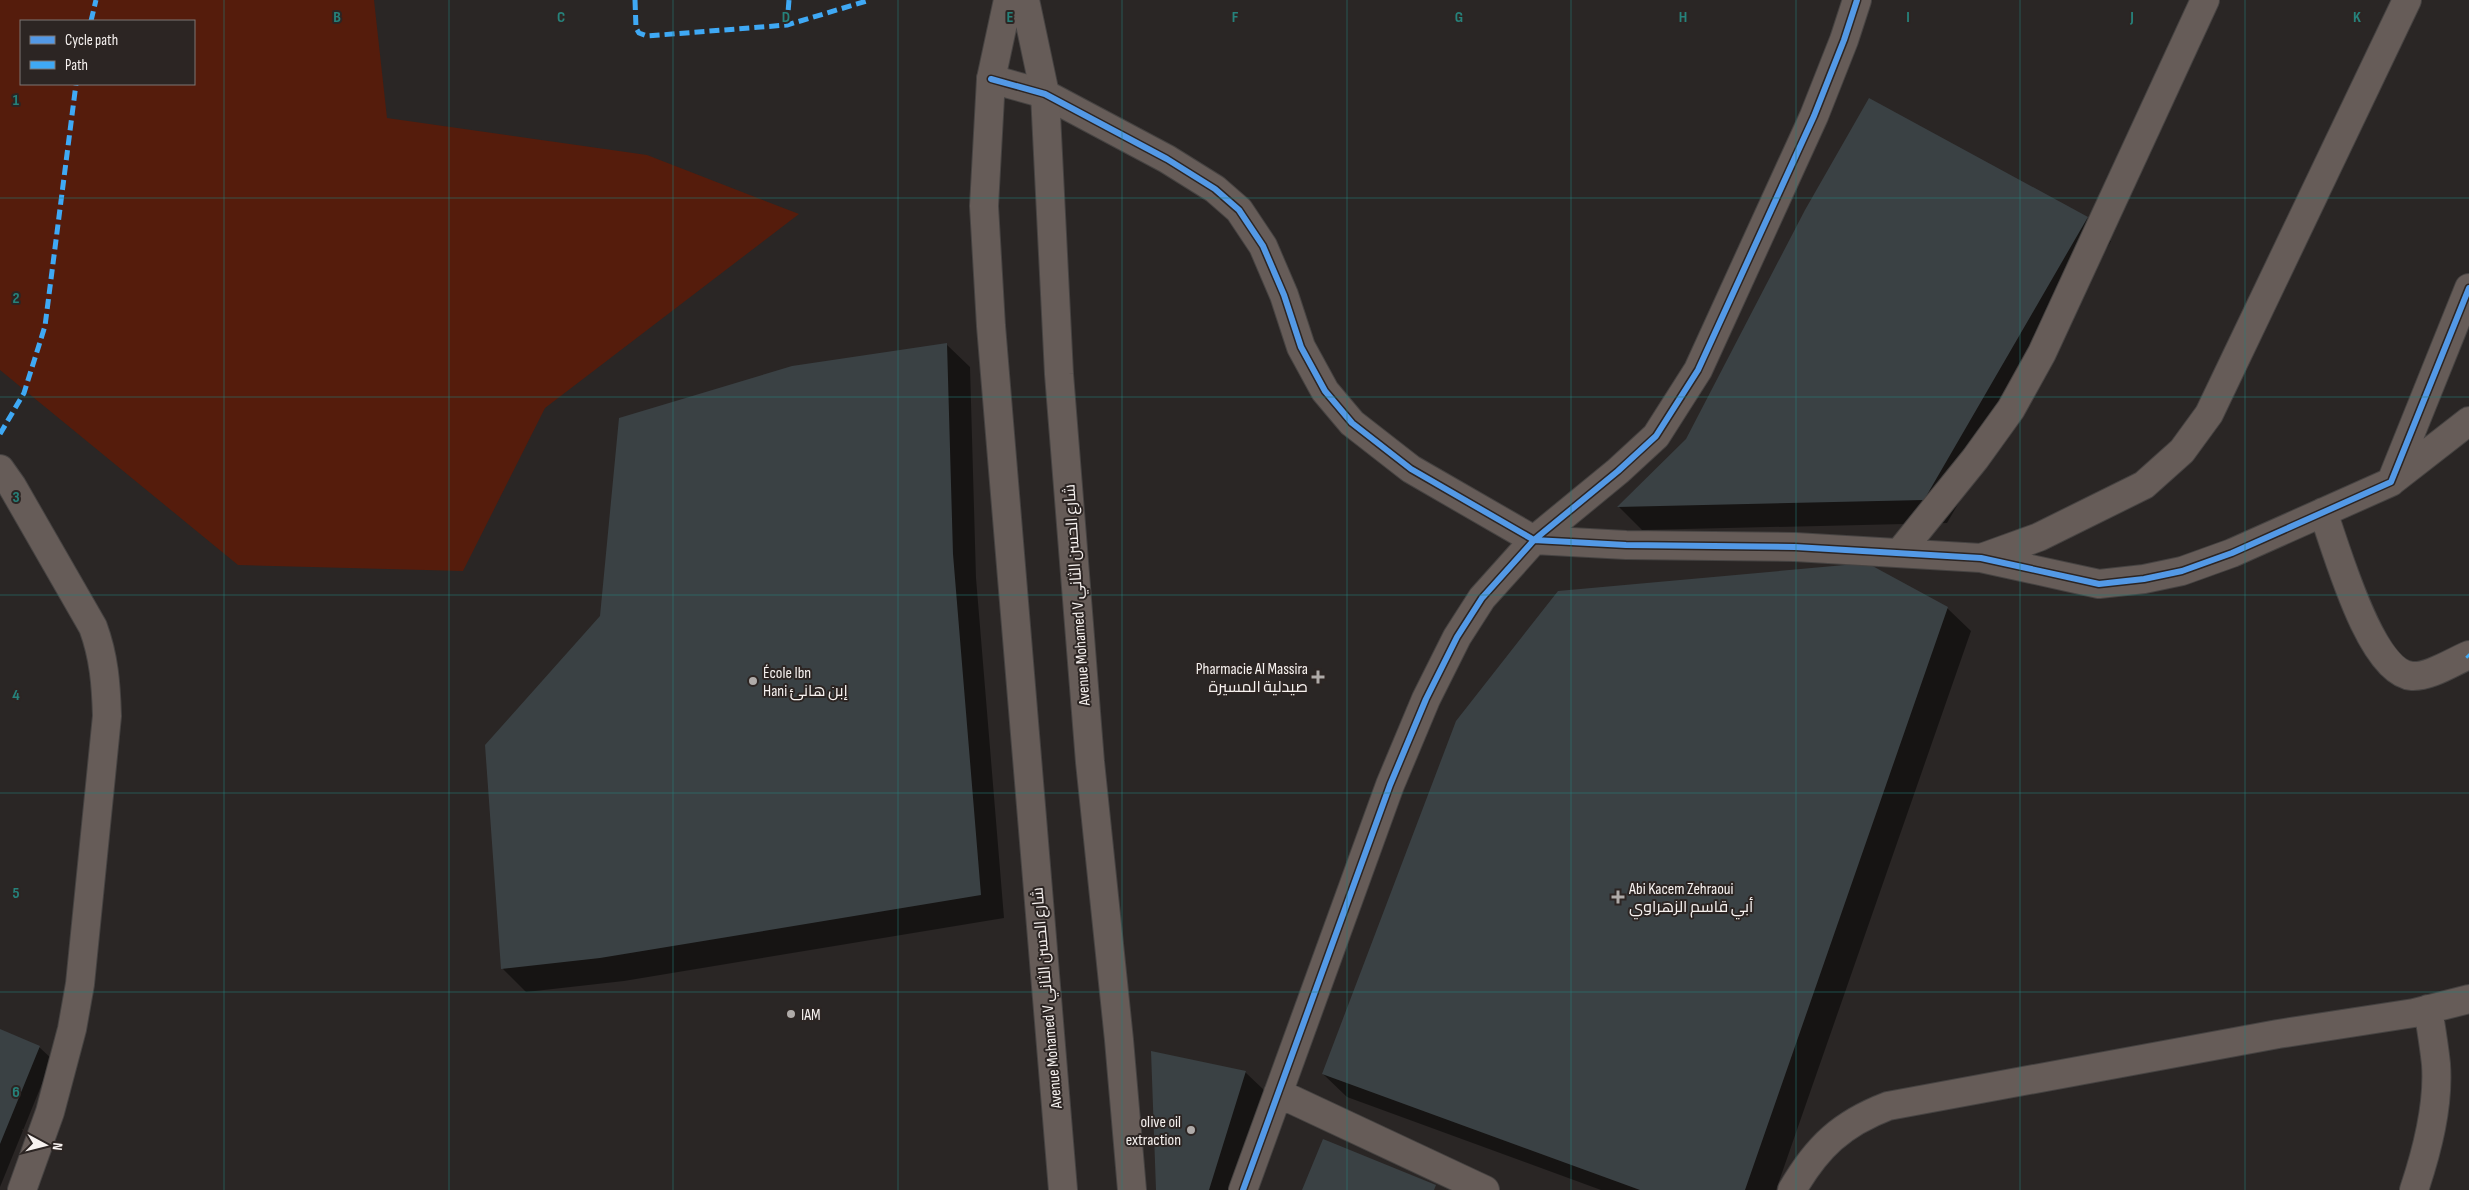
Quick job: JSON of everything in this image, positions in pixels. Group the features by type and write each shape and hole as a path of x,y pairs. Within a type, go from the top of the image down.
{"street":[{"name":"Avenue Mohamed V شارع الحسن الثاني","path":"1008,0 992,79 984,206 990,326 1063,1190"},
{"name":"Avenue Mohamed V شارع الحسن الثاني","path":"1025,0 1045,94 1059,374 1085,702 1132,1190"},
{"path":"1243,1190 1390,785 1426,698 1457,637 1482,598 1534,540 1618,471 1656,436 1698,370 1814,116 1857,0"},
{"path":"1900,552 1975,459 2011,409 2042,353 2204,0"},
{"path":"1981,558 2039,536 2144,485 2182,451 2194,436 2209,414 2407,0"},
{"path":"992,79 1045,94 1167,159 1215,189 1238,210 1263,246 1284,295 1301,347 1325,391 1352,423 1410,469 1534,540 1626,545 1795,547 1900,552 1981,558 2099,584 2144,579 2182,571 2232,552 2390,482 2469,421"},
{"path":"2390,482 2469,288"},
{"path":"0,469 12,486 93,627 102,652 106,676 107,716 80,984 63,1069 22,1190"},
{"path":"2323,512 2365,628 2382,656 2395,670 2411,676 2427,673 2469,654"},
{"path":"1792,1190 1818,1152 1838,1132 1861,1116 1888,1106 2250,1038 2428,1009 2469,999"},
{"path":"2414,1190 2425,1155 2434,1104 2436,1065 2428,1009"},
{"path":"1278,1094 1485,1190"}],"shaded area":[{"path":"0,0 374,0 387,118 647,155 799,214 545,408 463,571 238,565 0,370"}],"building":[{"path":"1869,98 2088,217 1924,500 1617,507 1686,439 1805,210"},
{"name":"École Ibn Hani إبن هانئ","path":"947,343 953,554 981,895 600,958 501,969 485,745 600,616 619,418 792,366"},
{"name":"Abi Kacem Zehraoui أبي قاسم الزهراوي","path":"1867,563 1948,607 1745,1190 1640,1190 1322,1074 1456,721 1558,591"},
{"path":"0,1029 40,1046 0,1144"},
{"name":"olive oil extraction","path":"1151,1051 1246,1071 1209,1190 1156,1190"},
{"path":"1323,1139 1436,1185 1434,1190 1302,1190"}],"marked path":[{"path":"91,20 96,0"},
{"path":"635,0 636,28 639,33 647,36 787,25 870,0"},
{"path":"787,25 789,0"},
{"path":"0,434 24,393 45,326 76,85"}],"cycle path":[{"path":"1243,1190 1390,785 1426,699 1457,637 1482,598 1534,540 1618,471 1656,436 1698,370 1814,116 1844,40 1857,0"},
{"path":"991,79 1045,94 1167,159 1215,189 1239,210 1263,246 1284,295 1301,347 1325,391 1352,423 1411,469 1534,540 1626,545 1795,547 1981,558 2099,584 2144,579 2182,571 2232,553 2391,482 2469,288"}],"place":[{"name":"Pharmacie Al Massira صيدلية المسيرة","path":"1318,677"},
{"name":"École Ibn Hani إبن هانئ","path":"753,681"},
{"name":"Abi Kacem Zehraoui أبي قاسم الزهراوي","path":"1618,897"},
{"name":"IAM","path":"791,1014"},
{"name":"olive oil extraction","path":"1191,1130"}]}
